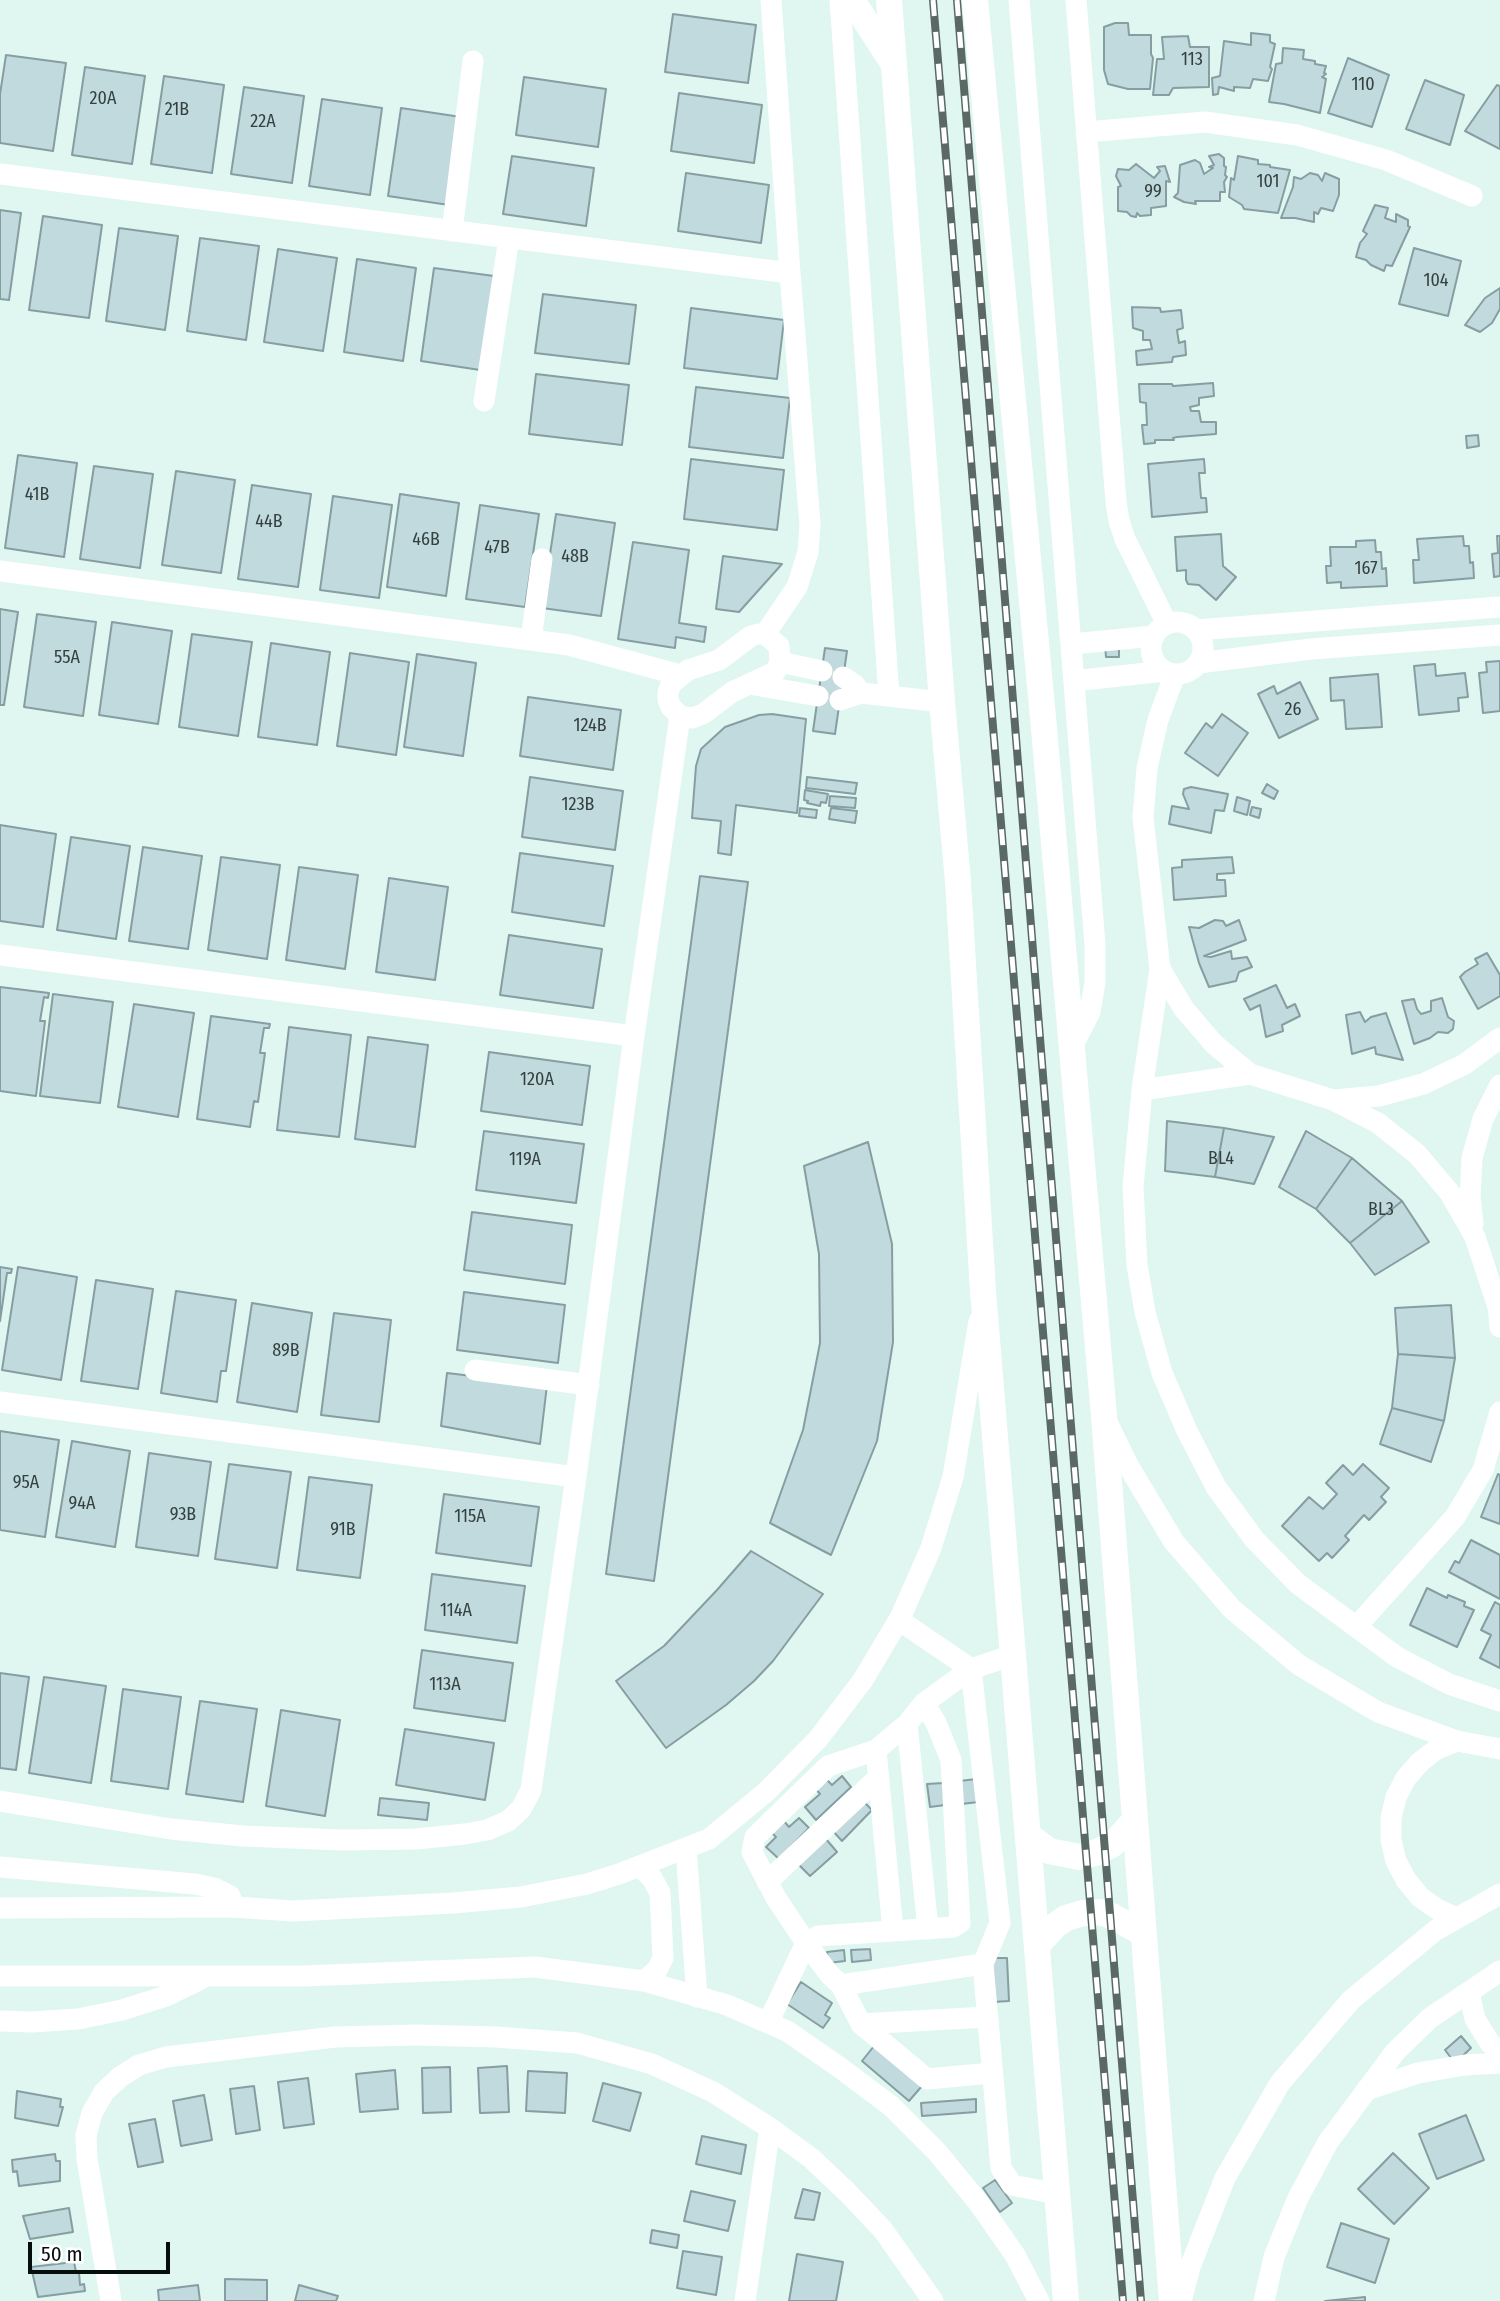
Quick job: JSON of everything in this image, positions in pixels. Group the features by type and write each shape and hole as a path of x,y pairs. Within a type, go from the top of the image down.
{"main road":[{"path":"852,0 894,65"},
{"path":"889,0 958,882 983,1291 1066,2301"},
{"path":"975,0 1042,704 1104,1416 1172,2301"},
{"path":"1028,1835 1049,1851 1079,1857 1113,1844 1135,1820"},
{"path":"1037,1945 1066,1918 1083,1913 1101,1912 1144,1934"}],"street":[{"path":"765,634 779,646 780,662 775,672 732,692 703,714 692,718 680,716 671,707 668,692 671,684 680,675 719,660 751,636 765,634 797,587 808,552 810,526 771,0"},
{"path":"840,0 889,696"},
{"path":"1019,0 1095,944 1095,982 1090,1012 1071,1049"},
{"path":"1076,0 1119,521 1160,630 1151,649 1152,656 1155,662 1170,672"},
{"path":"452,231 474,61"},
{"path":"1086,132 1205,122 1297,135 1387,160 1472,197"},
{"path":"0,174 790,273"},
{"path":"484,401 509,238"},
{"path":"531,640 542,559"},
{"path":"0,571 569,645 680,675"},
{"path":"1072,644 1185,624 1196,630 1500,607"},
{"path":"1074,681 1190,670 1198,663 1203,646 1196,630"},
{"path":"1198,663 1311,649 1500,635"},
{"path":"780,662 822,671"},
{"path":"1170,672 1147,768 1143,817 1160,969 1142,1090 1133,1188 1135,1250 1145,1312 1162,1373 1187,1431 1216,1487 1254,1539 1298,1584 1397,1657 1449,1684 1500,1702"},
{"path":"843,677 862,693"},
{"path":"749,684 818,695"},
{"path":"840,700 862,693 942,702"},
{"path":"0,1801 171,1829 295,1838 354,1839 440,1837 487,1830 508,1821 521,1809 531,1790 680,716"},
{"path":"0,955 634,1035"},
{"path":"1160,969 1192,1018 1214,1044 1250,1074 1333,1100 1378,1123 1418,1154 1450,1193 1475,1237"},
{"path":"1333,1100 1379,1096 1423,1084 1465,1064 1500,1038"},
{"path":"1142,1090 1250,1074"},
{"path":"1500,1085 1483,1119 1472,1158 1470,1197 1475,1237 1498,1307 1500,1327"},
{"path":"0,1908 234,1906 293,1911 521,1897 587,1884 709,1839 766,1793 818,1739 863,1680 899,1620 932,1548 953,1477 967,1404 983,1291"},
{"path":"475,1370 589,1385"},
{"path":"0,1402 576,1478"},
{"path":"1356,1627 1455,1517 1483,1469 1500,1412"},
{"path":"1104,1416 1129,1467 1174,1542 1232,1609 1299,1665 1378,1713 1457,1741 1500,1749"},
{"path":"899,1620 971,1668 1000,1923 983,1964 1001,2168 1012,2185 1057,2194"},
{"path":"992,2073 927,2079 861,2024 841,1985 806,1943 767,1882 752,1852 755,1837 828,1766 876,1750 907,1724 924,1703 971,1668 1013,1655"},
{"path":"768,2023 806,1943 818,1936 953,1927 960,1923 951,1760 936,1723 924,1703"},
{"path":"907,1724 928,1929"},
{"path":"1457,1741 1437,1749 1420,1762 1406,1778 1396,1797 1391,1818 1391,1840 1396,1861 1406,1880 1420,1897 1457,1918"},
{"path":"876,1750 893,1931"},
{"path":"767,1882 878,1778"},
{"path":"686,1849 697,1997"},
{"path":"639,1866 652,1878 660,1893 663,1958 657,1970 644,1981"},
{"path":"0,1867 195,1884 214,1888 230,1896 234,1906"},
{"path":"1181,2301 1190,2267 1225,2178 1280,2083 1352,2000 1436,1930 1500,1894"},
{"path":"841,1985 983,1964"},
{"path":"0,1976 304,1976 535,1968 644,1981 727,2006 787,2031 881,2098 937,2152 978,2202 1015,2256 1039,2301"},
{"path":"1264,2301 1274,2257 1298,2198 1328,2142 1404,2043 1430,2018 1500,1971"},
{"path":"0,2021 78,2019 122,2011 166,1996 207,1976"},
{"path":"1469,1992 1475,2019 1490,2043 1500,2052"},
{"path":"861,2024 987,2017"},
{"path":"111,2301 87,2158 86,2135 92,2113 104,2092 120,2077 139,2065 166,2057 335,2037 416,2035 577,2043 652,2064 713,2092 811,2158 883,2230 933,2301"},
{"path":"1404,2043 1418,2073"},
{"path":"1366,2090 1418,2073 1465,2065 1500,2063"},
{"path":"745,2301 770,2128"}],"building":[{"path":"673,14 756,25 748,83 665,72"},
{"path":"1115,23 1128,23 1129,35 1151,35 1153,58 1150,89 1128,89 1108,84 1104,70 1104,27"},
{"path":"1251,33 1270,35 1270,42 1275,44 1268,81 1253,79 1250,88 1234,87 1234,91 1219,87 1218,94 1213,95 1212,78 1220,76 1224,41 1251,45"},
{"path":"1188,36 1190,47 1209,47 1209,87 1173,88 1169,95 1153,95 1157,59 1164,59 1162,37"},
{"path":"1283,48 1304,50 1303,59 1326,66 1326,74 1322,77 1326,79 1320,113 1269,102 1276,64 1282,63"},
{"path":"6,55 66,63 53,151 0,143 0,94"},
{"path":"1348,58 1389,75 1372,127 1328,113"},
{"path":"85,67 145,76 132,164 72,155"},
{"path":"164,76 224,85 212,173 151,164"},
{"path":"524,77 606,89 598,147 516,135"},
{"path":"1425,80 1464,95 1450,145 1406,129"},
{"path":"1497,85 1500,86 1500,149 1465,131"},
{"path":"244,87 304,96 292,183 231,174"},
{"path":"679,93 762,105 754,163 671,151"},
{"path":"322,99 382,108 370,195 309,186"},
{"path":"401,108 461,117 449,205 388,196"},
{"path":"1219,154 1224,158 1227,177 1224,182 1225,192 1220,192 1220,201 1195,201 1196,204 1174,197 1178,193 1180,165 1195,160 1200,163 1204,174 1214,165 1209,156"},
{"path":"512,156 594,168 586,226 503,214"},
{"path":"1238,156 1258,160 1258,164 1290,170 1278,213 1244,209 1229,197 1231,178 1234,180"},
{"path":"1136,164 1154,178 1160,171 1157,167 1165,166 1170,182 1166,181 1166,206 1151,208 1151,215 1140,216 1137,213 1136,217 1118,211 1118,187 1121,186 1116,176 1118,169 1129,170"},
{"path":"686,173 769,185 761,243 678,231"},
{"path":"1310,173 1318,175 1322,181 1325,173 1339,179 1339,195 1333,211 1321,208 1318,214 1314,212 1314,222 1281,218 1294,177 1301,179"},
{"path":"1375,205 1388,208 1385,218 1396,222 1396,214 1408,220 1410,227 1392,266 1386,265 1384,271 1356,257 1360,243 1367,234 1363,231"},
{"path":"0,210 21,213 9,300 0,299"},
{"path":"43,216 102,225 89,318 29,310"},
{"path":"119,228 178,236 165,330 106,321"},
{"path":"200,238 259,246 246,340 187,331"},
{"path":"1414,248 1461,261 1448,316 1399,304"},
{"path":"278,249 337,258 323,351 264,342"},
{"path":"357,259 416,268 403,361 344,352"},
{"path":"434,268 494,276 480,370 421,361"},
{"path":"1500,288 1500,309 1492,323 1480,332 1465,325 1485,298"},
{"path":"543,294 636,305 629,364 535,353"},
{"path":"1132,307 1160,308 1161,312 1181,310 1183,328 1177,330 1179,343 1185,341 1186,355 1173,357 1172,362 1137,365 1136,351 1152,349 1150,340 1143,340 1143,331 1133,328"},
{"path":"691,308 784,320 777,379 684,368"},
{"path":"536,374 629,385 622,445 529,434"},
{"path":"1213,383 1214,396 1199,398 1199,405 1190,407 1191,411 1199,411 1201,422 1216,422 1216,434 1155,440 1155,443 1144,444 1142,425 1147,425 1146,403 1140,402 1139,384 1173,386"},
{"path":"696,387 790,398 783,458 689,447"},
{"path":"1478,435 1479,446 1467,448 1466,436"},
{"path":"18,455 77,463 64,557 5,548"},
{"path":"691,459 784,470 777,530 684,519"},
{"path":"1204,459 1205,473 1199,473 1201,498 1206,498 1207,512 1152,517 1148,464"},
{"path":"94,466 153,474 140,568 80,559"},
{"path":"176,471 235,480 221,573 162,565"},
{"path":"252,485 311,494 298,587 238,579"},
{"path":"400,494 459,503 446,596 387,587"},
{"path":"333,496 392,505 379,598 320,590"},
{"path":"480,505 539,514 525,607 466,599"},
{"path":"556,514 615,523 601,616 542,608"},
{"path":"1221,534 1223,566 1236,577 1216,600 1199,585 1188,584 1186,570 1177,571 1175,537"},
{"path":"1463,536 1464,546 1469,546 1474,578 1414,583 1413,560 1419,560 1417,539"},
{"path":"1497,536 1500,536 1500,576 1494,577 1492,554 1498,553"},
{"path":"1375,540 1376,552 1381,552 1382,569 1386,568 1387,586 1341,588 1341,582 1327,583 1326,566 1331,566 1330,547 1356,547 1356,541"},
{"path":"633,542 689,550 679,623 706,627 704,642 676,637 675,648 618,639"},
{"path":"723,556 782,564 739,612 716,609"},
{"path":"0,609 18,612 4,705 0,705"},
{"path":"37,614 96,622 83,716 24,707"},
{"path":"112,622 172,631 158,724 99,715"},
{"path":"192,634 252,642 238,736 179,727"},
{"path":"271,643 330,652 317,745 258,737"},
{"path":"1119,644 1119,657 1106,657 1105,645"},
{"path":"825,648 847,651 835,734 813,731"},
{"path":"350,653 409,662 396,755 337,746"},
{"path":"417,654 476,663 463,756 404,747"},
{"path":"1500,661 1500,711 1483,713 1479,673 1487,672 1486,662"},
{"path":"1435,664 1436,676 1465,673 1468,697 1458,698 1459,711 1419,715 1414,666"},
{"path":"1378,674 1382,727 1346,729 1344,700 1331,701 1330,678"},
{"path":"1300,682 1318,719 1279,738 1258,694 1274,686 1277,694"},
{"path":"528,697 621,710 613,770 520,756"},
{"path":"1222,714 1248,733 1218,776 1185,753 1206,723 1212,728"},
{"path":"759,715 806,719 797,813 736,805 731,855 718,853 721,821 692,818 696,766 701,749 725,727"},
{"path":"530,777 623,791 615,850 522,837"},
{"path":"807,777 857,783 855,794 806,788"},
{"path":"1267,784 1278,791 1274,799 1262,793"},
{"path":"1191,787 1228,794 1224,811 1215,810 1211,833 1169,824 1172,806 1189,809 1183,794 1184,789"},
{"path":"805,790 828,794 826,803 821,802 820,806 807,803 808,801 804,800"},
{"path":"830,796 856,798 855,808 829,806"},
{"path":"1237,797 1250,801 1247,815 1234,811"},
{"path":"1252,807 1261,809 1259,818 1250,815"},
{"path":"800,808 817,810 816,818 799,816"},
{"path":"831,808 857,811 855,823 829,819"},
{"path":"0,825 56,834 43,927 0,921"},
{"path":"71,837 130,846 116,939 57,930"},
{"path":"143,847 202,856 188,949 129,941"},
{"path":"520,853 613,866 604,926 512,912"},
{"path":"221,857 280,865 267,959 208,950"},
{"path":"1232,857 1234,873 1217,874 1217,880 1225,880 1226,896 1174,900 1172,868 1182,867 1182,860"},
{"path":"299,867 358,875 345,969 286,960"},
{"path":"700,876 748,882 654,1581 606,1574"},
{"path":"389,878 448,887 435,980 376,972"},
{"path":"1215,920 1223,921 1226,926 1239,920 1246,940 1204,956 1211,957 1231,951 1232,959 1247,957 1252,967 1239,972 1236,981 1209,987 1189,927 1199,928"},
{"path":"509,935 602,949 593,1008 500,995"},
{"path":"1487,953 1500,975 1500,996 1478,1009 1460,977 1478,964 1475,959"},
{"path":"1276,985 1287,1008 1295,1004 1300,1016 1282,1025 1283,1031 1266,1037 1260,1005 1250,1010 1244,999"},
{"path":"0,987 49,993 48,998 44,997 40,1021 45,1021 36,1096 0,1091"},
{"path":"53,994 113,1002 100,1103 40,1096"},
{"path":"1442,998 1448,1017 1454,1021 1453,1029 1448,1033 1438,1032 1414,1044 1402,1001 1414,999 1421,1014 1431,1011 1431,1001"},
{"path":"134,1004 194,1013 178,1117 118,1107"},
{"path":"1360,1012 1365,1022 1371,1017 1386,1013 1403,1060 1376,1054 1375,1047 1352,1054 1346,1015"},
{"path":"211,1016 270,1024 269,1028 264,1028 260,1053 265,1053 258,1102 254,1101 250,1127 197,1119"},
{"path":"289,1027 351,1035 339,1137 277,1130"},
{"path":"368,1037 428,1045 415,1147 355,1139"},
{"path":"489,1052 590,1066 582,1125 481,1111"},
{"path":"1167,1121 1224,1128 1215,1177 1165,1171"},
{"path":"1224,1128 1274,1137 1254,1184 1215,1177"},
{"path":"484,1131 584,1144 576,1203 476,1190"},
{"path":"1306,1131 1352,1158 1316,1209 1279,1187"},
{"path":"868,1142 892,1244 893,1342 877,1441 831,1555 770,1523 803,1430 820,1343 819,1254 804,1166"},
{"path":"1352,1158 1402,1201 1350,1243 1316,1209"},
{"path":"1402,1201 1429,1242 1375,1275 1350,1243"},
{"path":"472,1212 572,1225 565,1284 464,1270"},
{"path":"0,1267 12,1269 11,1273 7,1273 0,1321"},
{"path":"18,1267 77,1277 61,1380 2,1370"},
{"path":"96,1280 153,1289 138,1389 81,1381"},
{"path":"176,1291 236,1300 226,1371 221,1371 217,1402 161,1393"},
{"path":"464,1292 565,1305 558,1363 457,1350"},
{"path":"252,1303 312,1313 297,1412 237,1402"},
{"path":"1451,1305 1455,1358 1398,1354 1395,1308"},
{"path":"334,1313 391,1320 379,1422 321,1415"},
{"path":"1398,1354 1455,1358 1444,1421 1392,1408"},
{"path":"447,1373 547,1385 540,1444 441,1426"},
{"path":"1392,1408 1444,1421 1431,1462 1380,1444"},
{"path":"0,1431 59,1440 45,1537 0,1530"},
{"path":"72,1441 130,1451 115,1547 56,1537"},
{"path":"149,1453 211,1462 198,1556 136,1547"},
{"path":"229,1464 291,1472 277,1568 215,1559"},
{"path":"1363,1464 1389,1488 1381,1497 1386,1502 1369,1520 1364,1515 1345,1536 1349,1540 1332,1558 1327,1553 1319,1561 1282,1526 1309,1497 1323,1509 1337,1494 1326,1483 1343,1465 1353,1475"},
{"path":"1498,1474 1500,1475 1500,1524 1481,1517"},
{"path":"309,1477 372,1485 360,1578 297,1570"},
{"path":"444,1494 539,1507 531,1566 436,1553"},
{"path":"1471,1540 1500,1555 1500,1599 1449,1572 1455,1561 1459,1563"},
{"path":"751,1551 823,1594 773,1661 754,1681 726,1705 666,1748 616,1681 664,1646"},
{"path":"432,1574 525,1586 517,1643 425,1630"},
{"path":"1427,1588 1447,1598 1448,1595 1465,1602 1464,1606 1474,1610 1457,1647 1410,1625"},
{"path":"1495,1602 1500,1605 1500,1668 1480,1658 1491,1635 1481,1630"},
{"path":"422,1650 513,1663 505,1721 414,1708"},
{"path":"0,1673 29,1677 16,1770 0,1768"},
{"path":"44,1677 106,1686 91,1783 29,1773"},
{"path":"123,1689 181,1697 168,1789 111,1781"},
{"path":"200,1701 257,1709 243,1802 186,1794"},
{"path":"281,1710 340,1720 325,1816 266,1806"},
{"path":"405,1729 494,1743 485,1800 396,1785"},
{"path":"842,1776 851,1787 816,1820 805,1807 820,1794 815,1788 826,1779 832,1785"},
{"path":"977,1779 979,1802 961,1804 959,1781"},
{"path":"943,1783 945,1805 930,1807 927,1784"},
{"path":"380,1798 429,1803 427,1820 378,1815"},
{"path":"862,1800 872,1810 842,1841 832,1830"},
{"path":"799,1818 809,1828 779,1859 766,1847 776,1837 771,1832 783,1820 789,1827"},
{"path":"826,1839 837,1852 810,1876 798,1864"},
{"path":"870,1949 871,1960 852,1962 851,1950"},
{"path":"844,1950 845,1961 828,1963 827,1952"},
{"path":"991,1958 1007,1958 1009,2001 993,2002"},
{"path":"801,1982 832,2003 825,2015 830,2018 823,2028 787,2004"},
{"path":"1461,2036 1471,2048 1455,2063 1445,2050"},
{"path":"874,2046 922,2086 909,2101 862,2061"},
{"path":"507,2066 509,2112 480,2113 478,2068"},
{"path":"450,2067 451,2112 423,2113 422,2068"},
{"path":"395,2070 398,2109 360,2112 356,2074"},
{"path":"528,2071 567,2073 565,2113 526,2111"},
{"path":"308,2078 314,2124 284,2128 278,2082"},
{"path":"603,2083 641,2093 630,2131 593,2121"},
{"path":"254,2086 260,2130 236,2134 230,2089"},
{"path":"17,2091 61,2099 60,2107 63,2107 58,2126 15,2118"},
{"path":"204,2095 212,2140 181,2146 173,2101"},
{"path":"976,2099 976,2112 922,2116 921,2103"},
{"path":"1466,2115 1484,2160 1437,2179 1419,2134"},
{"path":"155,2119 163,2162 138,2167 129,2124"},
{"path":"702,2136 746,2145 741,2174 696,2164"},
{"path":"1393,2153 1429,2188 1394,2224 1358,2189"},
{"path":"55,2154 56,2161 60,2161 60,2181 19,2186 17,2171 13,2172 12,2160"},
{"path":"995,2180 1012,2203 1000,2212 983,2188"},
{"path":"803,2189 820,2193 814,2220 795,2218"},
{"path":"691,2191 735,2201 728,2231 684,2221"},
{"path":"69,2208 73,2232 30,2239 23,2216"},
{"path":"1341,2223 1389,2239 1375,2283 1327,2267"},
{"path":"652,2230 679,2235 677,2248 650,2243"},
{"path":"683,2251 722,2257 716,2295 677,2288"},
{"path":"797,2254 843,2262 836,2301 789,2301"},
{"path":"74,2262 76,2272 79,2272 80,2285 84,2284 85,2291 38,2297 31,2267"},
{"path":"225,2279 267,2280 267,2301 225,2301"},
{"path":"198,2285 200,2301 159,2301 158,2290"},
{"path":"299,2285 338,2296 336,2301 295,2301"},
{"path":"1365,2297 1365,2301 1325,2301"}],"railway":[{"path":"933,0 1123,2301"},
{"path":"957,0 1141,2301"}]}
